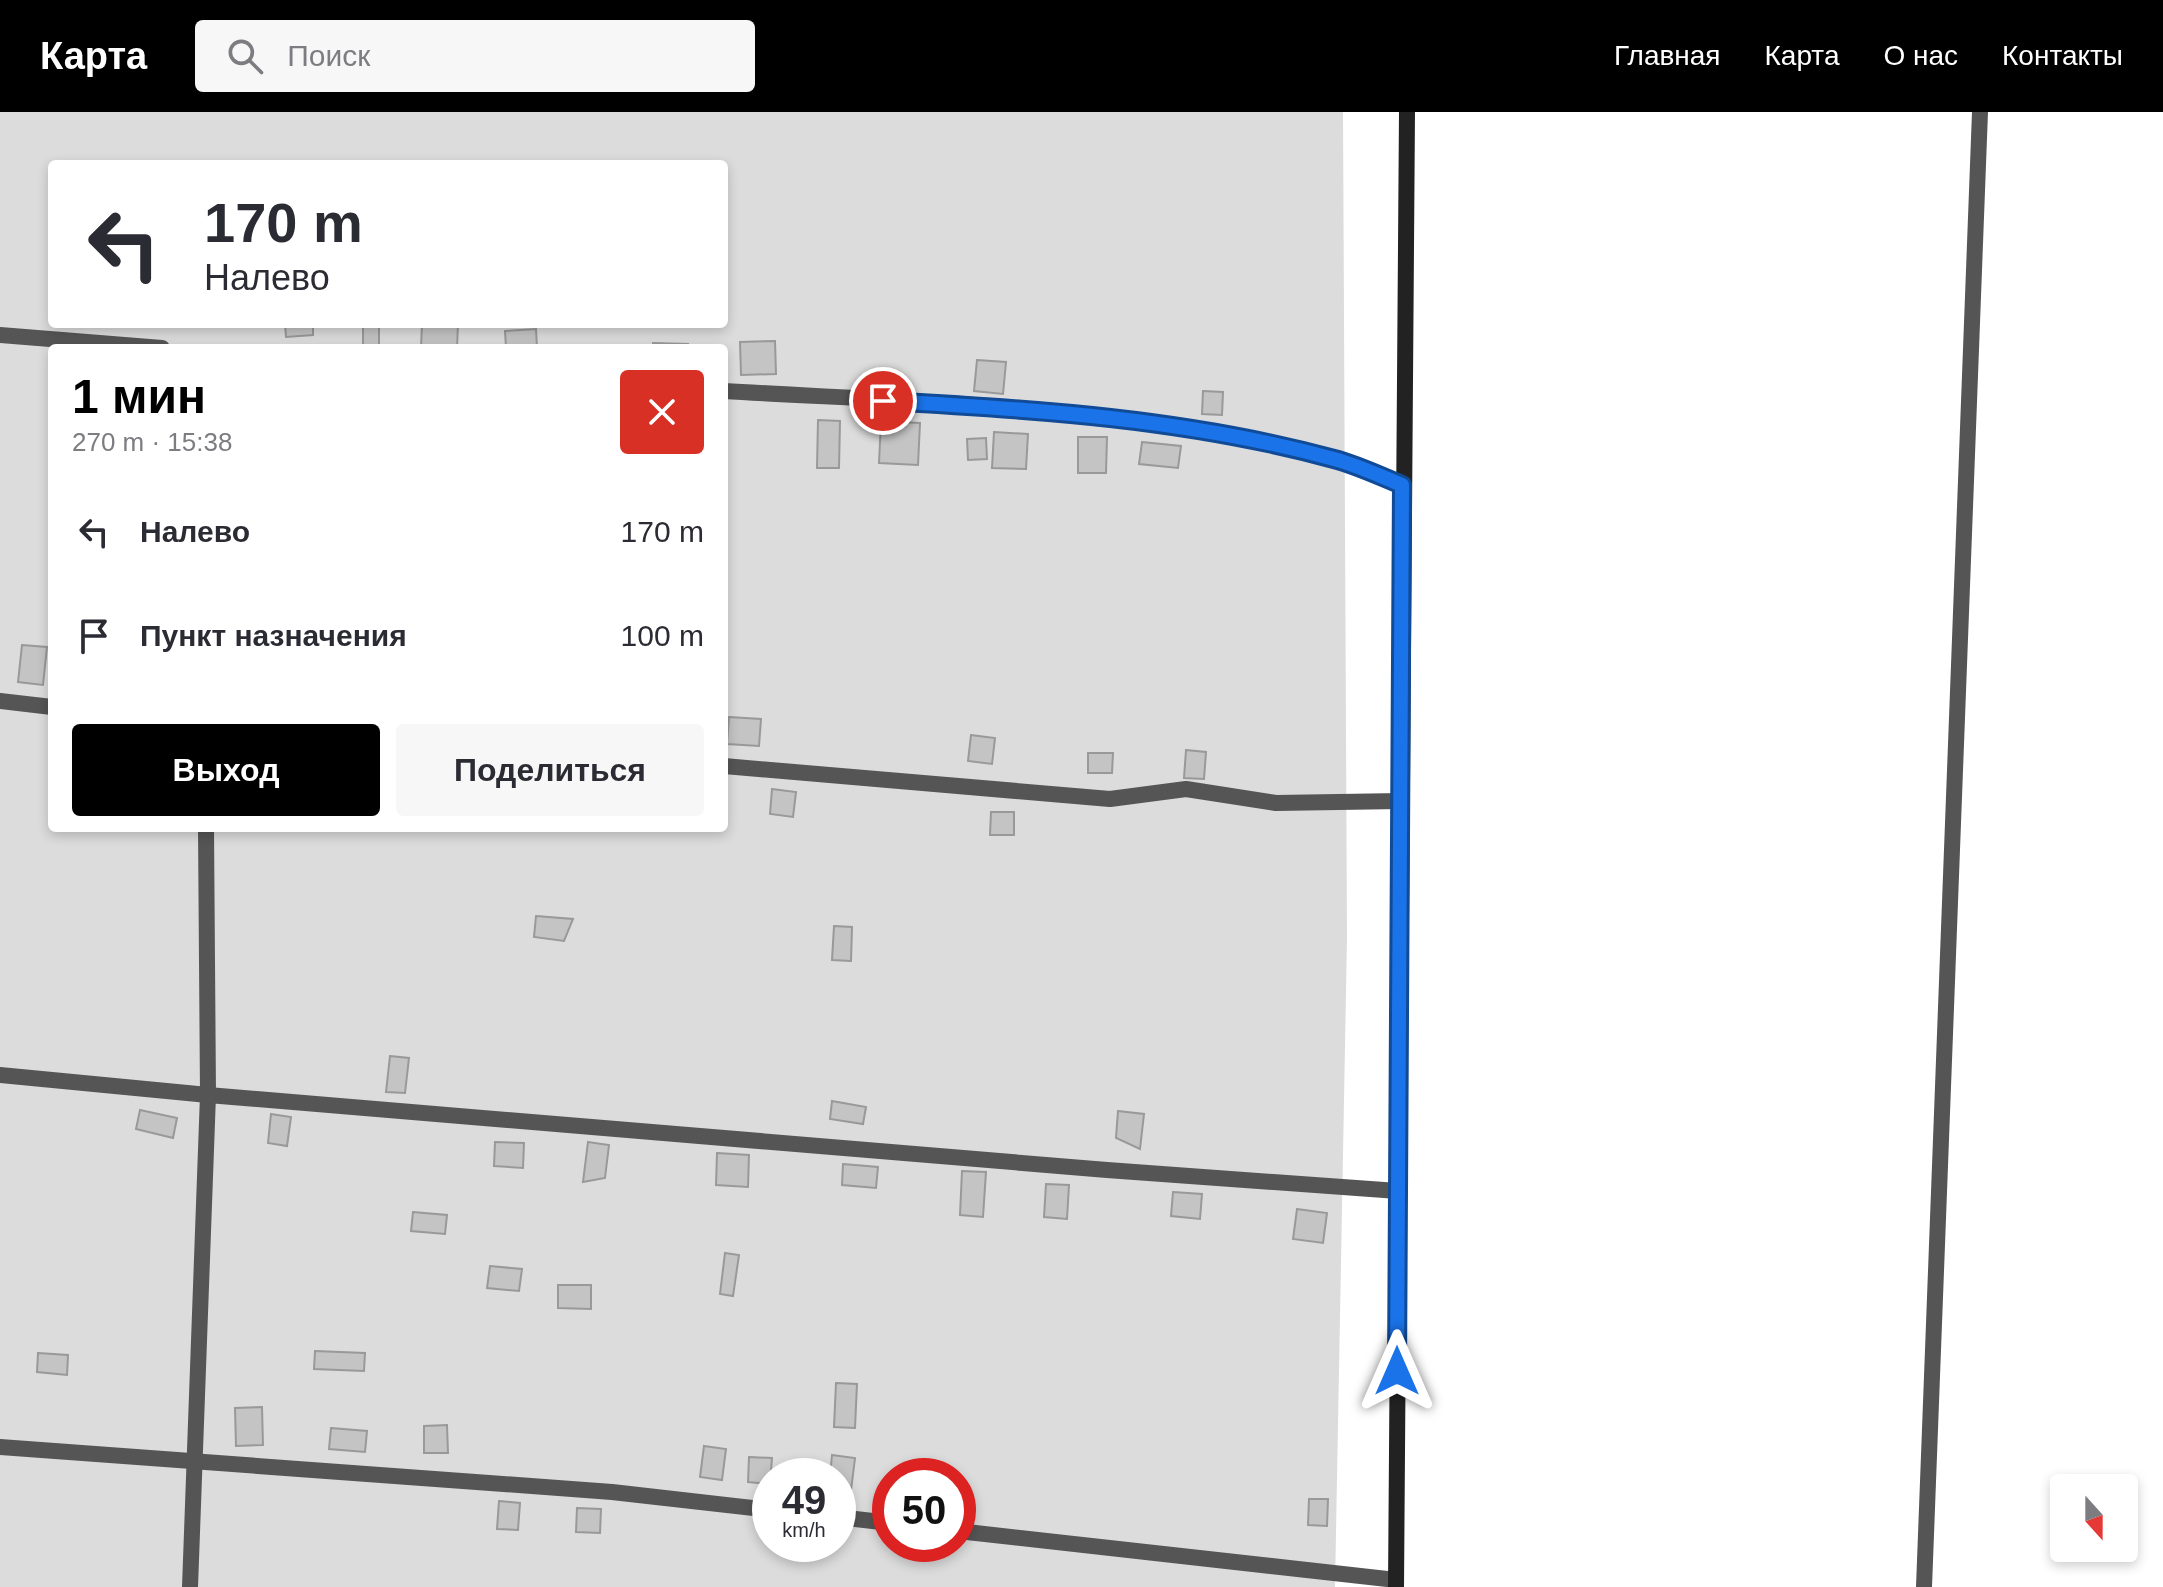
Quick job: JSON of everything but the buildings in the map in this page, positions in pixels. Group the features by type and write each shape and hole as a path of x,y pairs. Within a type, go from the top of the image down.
{"main road":[{"path":"1396,1584 1407,112"}],"street":[{"path":"1924,1587 1980,112"},
{"path":"0,335 112,344"},
{"path":"728,391 1009,408 1202,429 1336,459 1402,485"},
{"path":"0,701 48,707"},
{"path":"728,766 1110,799 1186,789 1276,803 1401,801"},
{"path":"190,1587 208,1095 206,832"},
{"path":"0,1075 1107,1170 1398,1191"},
{"path":"0,1447 612,1492 752,1508"},
{"path":"976,1533 1396,1584"}],"shaded area":[{"path":"0,112 1343,112 1347,938 1335,1587 0,1587"}],"route":[{"path":"883,401 1009,408 1202,429 1336,459 1402,485 1397,1371"}]}
